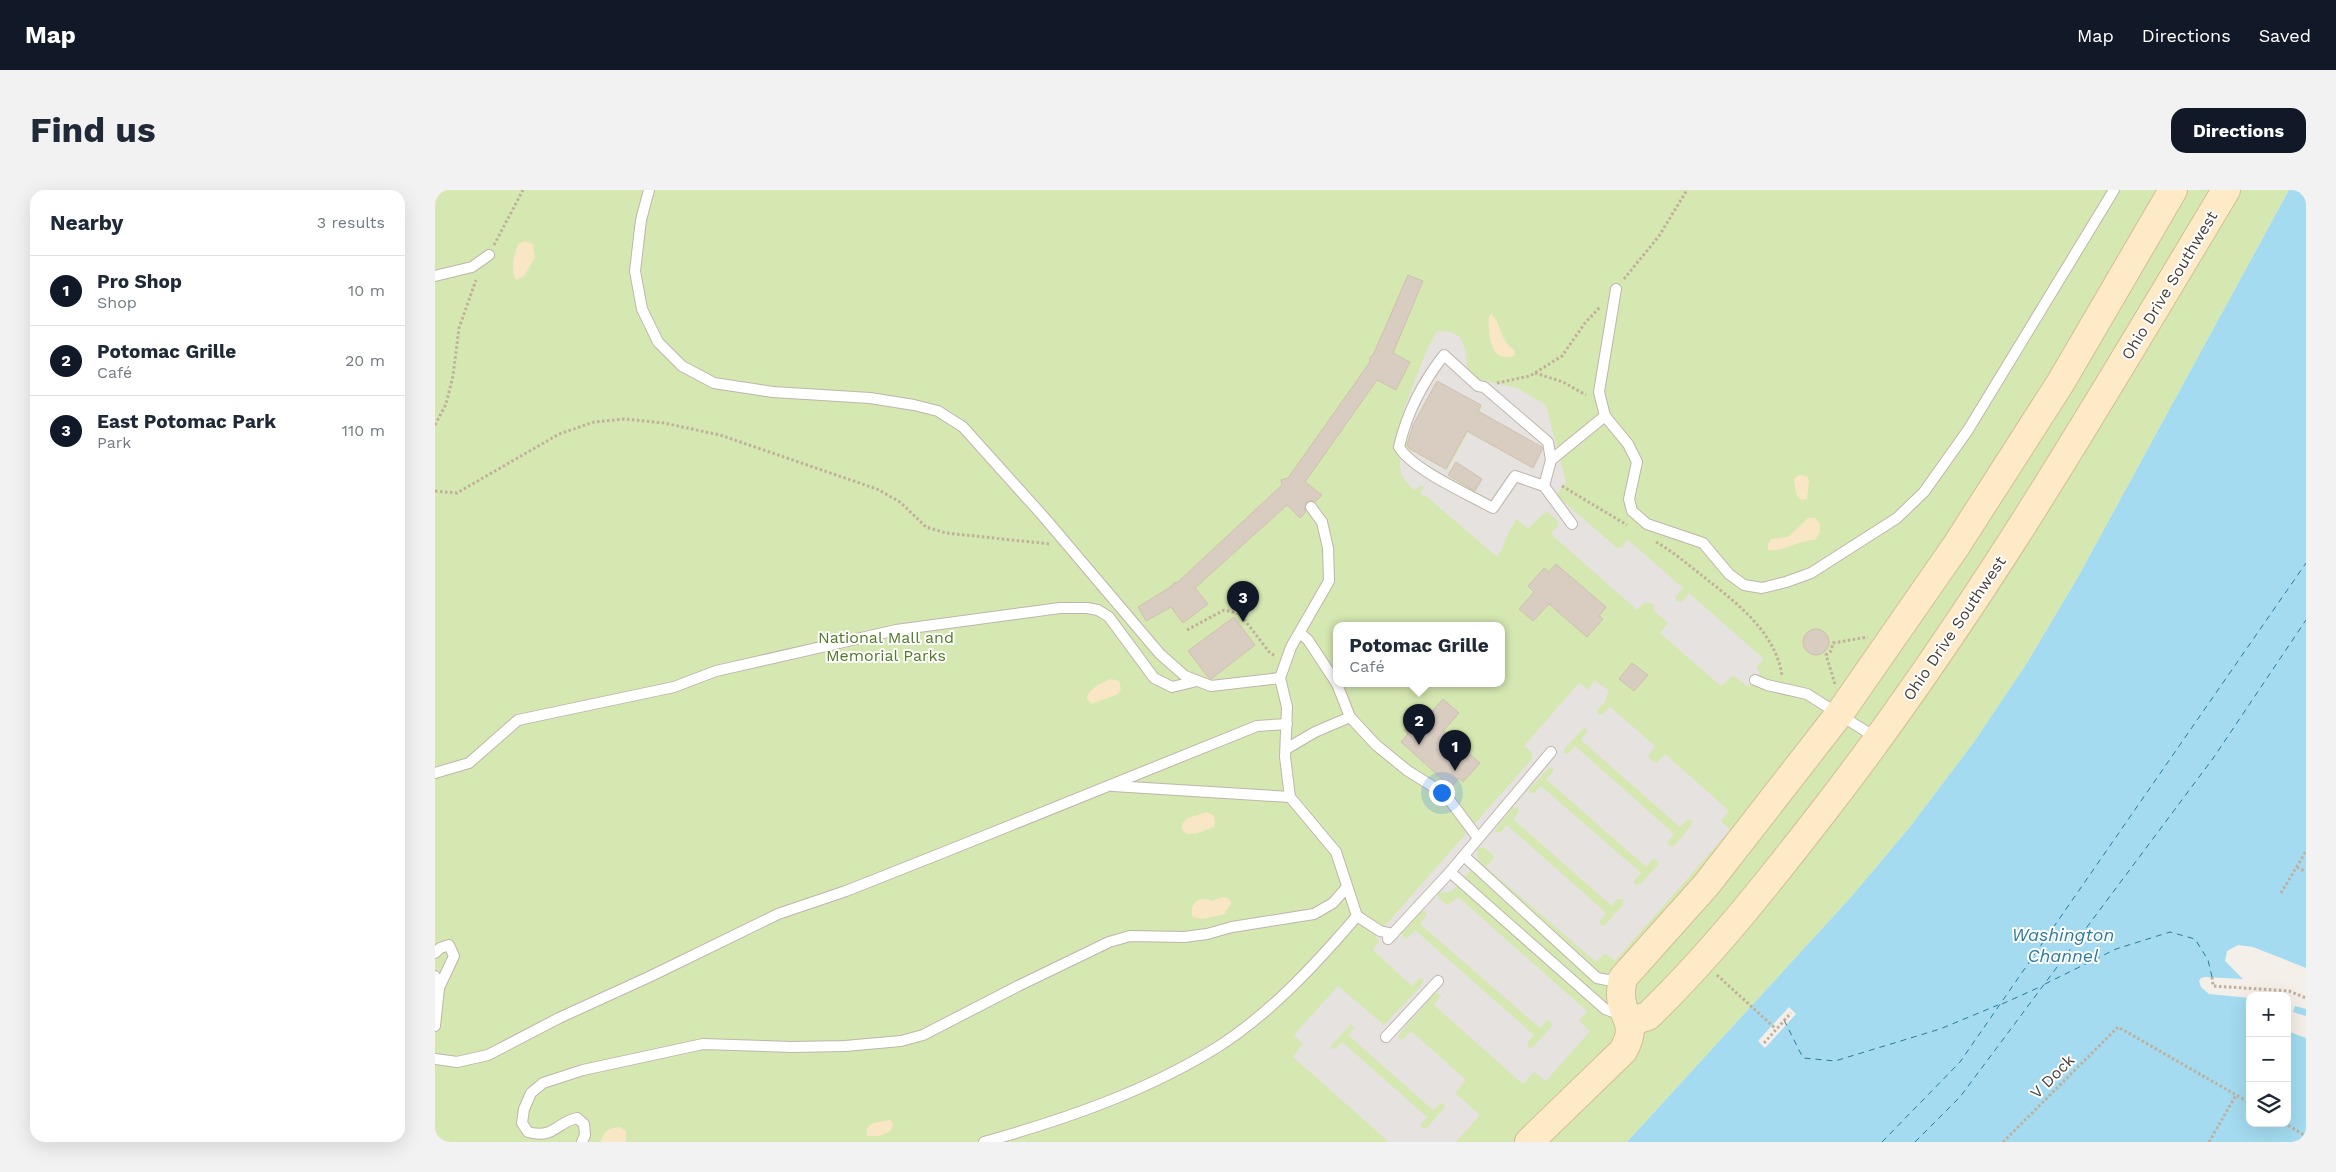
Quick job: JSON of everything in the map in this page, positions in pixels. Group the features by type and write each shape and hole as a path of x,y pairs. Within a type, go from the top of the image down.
{"street":[{"path":"1529,1142 1623,1051 1629,1040 1628,1018 1621,994 1623,978 1712,877 1956,546 2056,390 2173,190"},
{"name":"Ohio Drive Southwest","path":"1628,1018 1639,1019 1647,1016 1702,960 1764,888 1879,740 1959,626 2063,462 2225,190"}],"lane":[{"path":"649,190 641,220 635,271 642,309 658,342 682,366 714,383 773,392 870,398 938,411 963,426 1160,654 1185,676 1211,686 1279,678"},
{"path":"1616,289 1599,392 1605,416 1628,444 1637,462 1629,499 1632,511 1647,524 1703,543 1729,574 1744,585 1762,588 1811,573 1897,518 1924,492 1968,430 2114,190"},
{"path":"435,276 472,267 489,255"},
{"path":"1544,486 1551,460 1548,442 1485,386 1478,386 1443,355 1426,378 1404,422 1399,447 1405,456 1431,474 1493,508 1515,476 1544,486 1572,524"},
{"path":"1551,460 1605,416"},
{"path":"1311,507 1322,522 1329,548 1329,581 1291,647 1279,678 1287,707 1286,749 1290,797 1337,852 1357,916 1390,936 1450,872 1551,752"},
{"path":"435,772 469,763 518,720 674,687 716,671 896,630 1060,608 1098,610 1109,617 1154,678 1172,687 1197,681"},
{"path":"1300,633 1308,640 1333,678"},
{"path":"1755,680 1767,685 1839,703 1879,740"},
{"path":"1338,687 1350,716 1376,745 1407,771 1445,794 1478,838"},
{"path":"1286,749 1315,732 1350,716"},
{"path":"435,1059 457,1062 488,1055 559,1018 651,976 778,914 845,891 1112,786 1257,726 1287,724"},
{"path":"1112,786 1290,797"},
{"path":"1463,856 1597,978 1607,980 1623,978"},
{"path":"1450,872 1605,1009 1628,1018"},
{"path":"582,1142 585,1136 584,1124 577,1118 565,1121 555,1131 540,1135 528,1132 522,1123 524,1109 531,1093 543,1083 583,1070 703,1044 791,1047 845,1046 901,1041 923,1036 1018,986 1109,942 1130,936 1184,937 1207,934 1232,926 1314,914 1333,903 1347,887"},
{"path":"984,1142 1035,1128 1139,1089 1216,1048 1269,1007 1332,945 1357,916"},
{"path":"435,953 440,948 449,945 454,956 439,988 435,1026"},
{"path":"435,976 439,988"},
{"path":"1386,1037 1438,981"}],"path":[{"path":"435,425 446,404 453,376 459,328 477,278 523,190"},
{"path":"1485,386 1534,373 1562,356 1585,323 1616,289 1659,236 1687,190"},
{"path":"1534,373 1563,382 1602,406"},
{"path":"435,492 457,493 559,434 594,422 624,419 648,421 720,435 877,489 900,502 927,527 946,533 1046,543 1072,551"},
{"path":"1547,476 1634,530"},
{"path":"1649,538 1665,547 1737,604 1767,637 1781,666 1783,688"},
{"path":"1187,630 1224,610 1240,614 1270,653 1285,661"},
{"path":"1839,703 1826,655 1831,651 1833,643 1877,635"},
{"path":"2281,893 2306,851"},
{"path":"2297,867 2306,872"},
{"path":"1702,960 1776,1029"},
{"path":"2212,977 2213,986 2289,991 2306,998"},
{"path":"1764,1043 1791,1013"},
{"name":"V Dock","path":"2003,1142 2118,1027 2236,1095"},
{"path":"2209,1142 2236,1095 2246,1101"},
{"path":"2291,1127 2306,1136"}],"green space":[{"name":"National Mall and Memorial Parks","path":"435,190 2289,190 2078,577 2025,666 1974,742 1909,828 1851,897 1627,1142 435,1142"}],"sand":[{"path":"525,241 533,244 535,258 524,276 517,280 513,272 514,256 519,243"},
{"path":"1491,314 1495,318 1506,342 1515,350 1514,356 1502,357 1492,346 1489,330"},
{"path":"1799,475 1807,476 1809,481 1807,499 1801,500 1796,493 1794,479"},
{"path":"1808,518 1815,518 1820,524 1820,532 1815,540 1780,549 1768,550 1768,544 1771,539 1788,537"},
{"path":"1111,679 1119,681 1121,689 1118,694 1092,704 1087,699 1090,692 1096,686"},
{"path":"1207,812 1213,815 1214,827 1198,833 1187,834 1182,830 1182,824 1188,818"},
{"path":"1224,897 1229,899 1231,903 1225,914 1203,919 1193,917 1192,908 1199,900 1207,899 1211,901"},
{"path":"890,1120 893,1124 890,1131 879,1136 867,1136 866,1129 873,1123"},
{"path":"620,1127 626,1131 626,1142 600,1142 607,1131"}],"shaded area":[{"path":"1437,331 1451,332 1460,337 1466,351 1467,366 1472,378 1517,388 1546,405 1566,482 1556,495 1617,548 1622,547 1628,540 1683,588 1675,597 1677,601 1682,602 1689,593 1764,659 1756,667 1760,673 1748,687 1733,675 1721,686 1660,633 1668,623 1654,611 1653,604 1645,602 1637,610 1551,534 1558,526 1558,521 1546,511 1528,529 1517,519 1497,557 1425,495 1423,497 1420,493 1424,488 1421,485 1416,490 1411,487 1401,475 1399,447 1404,408 1426,352","holes":["1438,382 1482,407 1447,470 1403,446","1489,418 1543,448 1533,468 1478,438","1456,462 1482,479 1474,492 1448,476"]},
{"path":"1594,680 1609,690 1605,702 1597,710 1598,714 1602,715 1610,707 1655,746 1648,756 1654,762 1657,763 1665,754 1729,811 1721,821 1730,830 1615,961 1605,953 1596,962 1486,867 1494,856 1483,847 1477,849 1478,862 1451,892 1438,893 1438,898 1448,905 1458,897 1587,1011 1579,1021 1590,1031 1546,1081 1534,1072 1523,1084 1434,1005 1441,996 1435,993 1399,1034 1399,1039 1402,1040 1411,1031 1466,1080 1455,1093 1480,1115 1456,1142 1389,1142 1293,1057 1303,1044 1294,1035 1338,986 1384,1025 1421,986 1424,979 1419,978 1412,986 1373,950 1379,941 1375,937 1532,759 1532,753 1524,746 1579,683 1589,690","holes":["1584,728 1588,730 1581,740 1680,827 1688,819 1692,821 1691,826 1674,846 1670,846 1667,843 1674,834 1575,746 1568,754 1564,753 1564,749","1550,767 1553,768 1553,772 1546,779 1646,867 1653,859 1658,861 1658,865 1641,884 1635,885 1634,880 1641,873 1541,786 1534,793 1529,792 1529,789","1518,807 1519,812 1513,819 1612,906 1617,899 1623,899 1623,905 1604,926 1599,922 1606,913 1507,825 1500,833 1494,831 1512,808","1422,911 1426,911 1427,915 1420,924 1540,1028 1547,1020 1551,1022 1552,1026 1534,1046 1529,1048 1527,1043 1534,1035 1415,930 1407,939 1403,937 1402,933","1351,1024 1354,1028 1348,1035 1433,1110 1441,1103 1445,1107 1427,1128 1422,1128 1421,1124 1427,1117 1342,1042 1335,1049 1331,1048"]}],"water":[{"name":"Washington Channel","path":"2289,190 2306,190 2306,1142 1627,1142 1851,897 1909,828 1974,742 2025,666 2078,577"}],"pier":[{"path":"2238,945 2253,947 2306,968 2306,1009 2295,1006 2293,1012 2306,1016 2306,1038 2291,1032 2291,992 2246,992 2246,998 2209,994 2201,987 2199,981 2205,977 2243,979 2225,961 2227,951"},
{"path":"1789,1007 1796,1014 1765,1048 1758,1041"}],"building":[{"path":"1408,275 1423,281 1393,353 1410,362 1396,390 1377,380 1305,482 1322,495 1315,502 1311,500 1307,502 1304,507 1306,512 1300,518 1287,505 1195,588 1208,604 1183,623 1171,607 1146,621 1138,607 1178,582 1282,485 1281,480 1288,478 1370,362 1370,357 1373,355"},
{"path":"1437,381 1481,405 1478,411 1542,447 1533,468 1467,431 1446,469 1410,449 1407,445 1413,425"},
{"path":"1456,462 1482,479 1475,491 1448,475"},
{"path":"1556,564 1606,607 1599,616 1603,619 1587,637 1549,604 1533,621 1519,609 1534,592 1528,586 1544,568 1549,572"},
{"path":"1234,617 1255,645 1211,679 1188,651"},
{"path":"1816,629 1825,633 1829,642 1825,651 1816,655 1807,651 1803,642 1807,633"},
{"path":"1632,663 1648,675 1634,691 1619,679"},
{"path":"1443,699 1459,713 1443,731 1480,763 1463,782 1459,778 1451,787 1401,742 1408,734 1404,730 1421,711 1428,716"}],"ferry route":[{"path":"1882,1142 1960,1062 2306,563"},
{"path":"1915,1142 1960,1097 2214,757 2306,620"},
{"path":"2045,984 2116,949 2170,932 2195,939 2208,960 2212,977"},
{"path":"2002,1004 2042,986"},
{"path":"1784,1020 1803,1058 1835,1061 1940,1029 1998,1005"}],"place":[{"name":"East Potomac Park","path":"1243,622"},
{"name":"Potomac Grille","path":"1419,745"},
{"name":"Pro Shop","path":"1455,771"}]}
